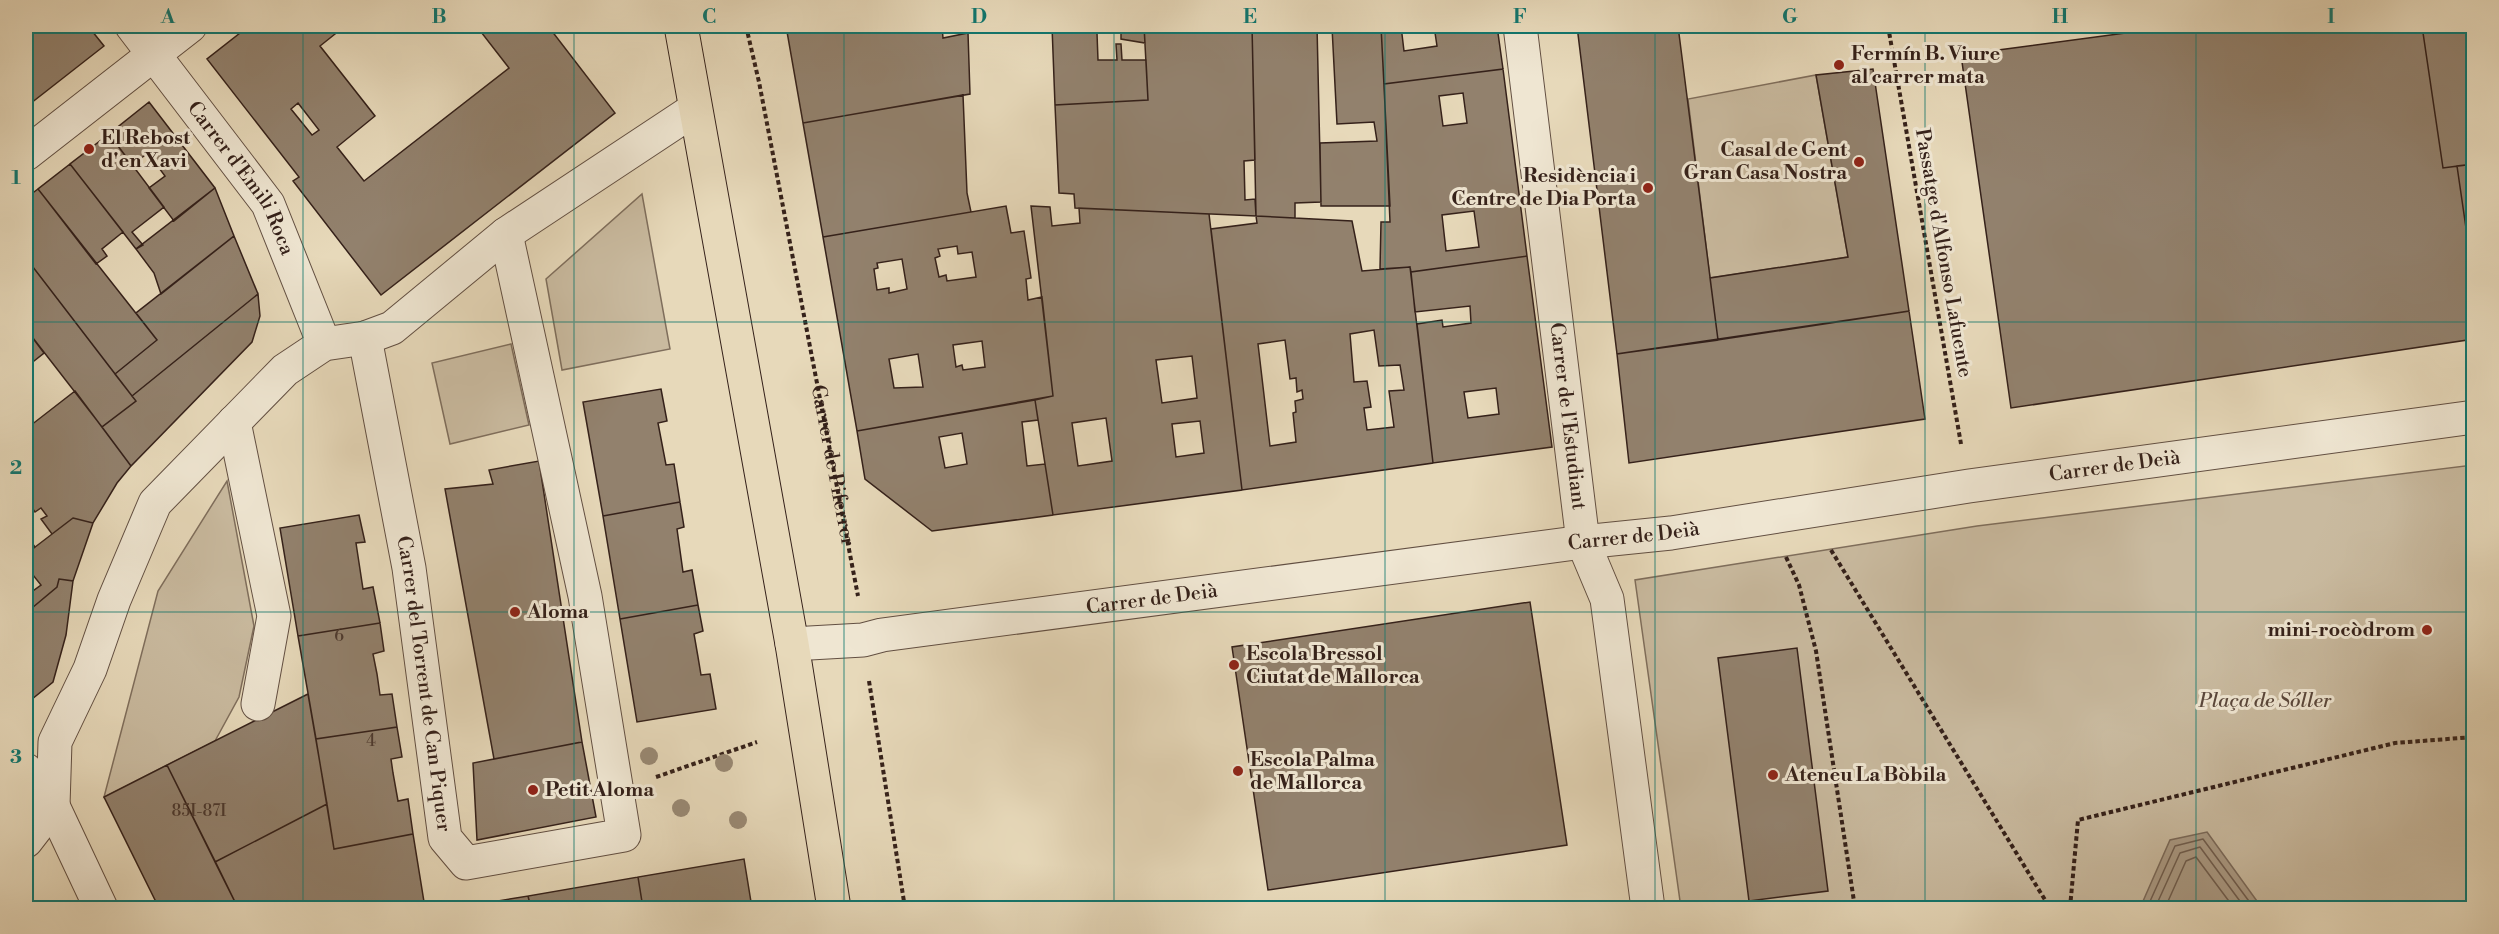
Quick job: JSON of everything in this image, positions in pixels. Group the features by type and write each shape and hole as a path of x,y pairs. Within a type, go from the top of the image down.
{"main road":[{"path":"681,26 792,644 834,909"}],"street":[{"name":"Carrer d'Emili Roca","path":"132,26 268,204 324,345"},
{"path":"26,154 190,26"},
{"name":"Carrer de l'Estudiant","path":"1520,26 1583,542 1607,599 1648,909"},
{"path":"26,841 53,806 55,742 90,669 114,600 155,503 285,370 324,345 365,338 392,328 506,234 695,109"},
{"name":"Carrer del Torrent de Can Piquer","path":"365,338 409,568 446,838 466,863 624,835 585,596 506,234"},
{"name":"Carrer de Deià","path":"792,644 863,640 893,633 1583,542 1671,533 1969,486 2474,417"},
{"path":"234,422 274,616 258,704"},
{"path":"26,770 53,806 100,909"}],"path":[{"name":"Carrer de Piferrer","path":"746,26 759,82 853,567 905,909"},
{"name":"Passatge d'Alfonso Lafuente","path":"1888,26 1969,486"},
{"path":"1829,546 2050,909"},
{"path":"1785,554 1799,585 1816,651 1855,909"},
{"path":"2070,909 2078,820 2395,743 2474,737"},
{"path":"651,779 757,742"}],"green space":[{"path":"1816,75 1848,257 1710,278 1688,99"},
{"path":"642,194 670,349 562,370 546,279"},
{"path":"511,344 529,425 450,444 432,363"},
{"name":"Plaça de Sóller","path":"2473,465 2473,908 1681,908 1635,580 1977,526"},
{"path":"227,481 254,626 239,697 215,741 104,797 158,591"}],"water":[{"path":"2207,832 2262,908 2140,908 2170,840"}],"building":[{"path":"30,26 88,26 104,46 26,107 26,29"},
{"path":"249,26 345,26 320,46 375,116 337,147 364,181 509,68 481,32 489,26 548,26 615,113 381,295 293,181 299,177 207,59","holes":["298,103 319,130 312,135 291,109"]},
{"path":"786,26 942,26 943,38 968,33 970,94 803,123"},
{"path":"1052,26 1144,26 1145,43 1121,39 1121,33 1097,33 1098,60 1117,60 1116,44 1121,44 1122,60 1146,60 1148,100 1055,105"},
{"path":"1144,26 1252,26 1255,160 1244,161 1245,200 1255,199 1256,216 1075,208 1074,194 1059,193 1055,105 1148,100"},
{"path":"1252,26 1317,26 1321,202 1295,203 1295,218 1256,216"},
{"path":"1317,26 1381,26 1390,206 1321,206 1320,143 1377,141 1374,122 1337,124 1332,27 1317,29"},
{"path":"1381,26 1401,26 1404,51 1437,46 1434,26 1497,26 1503,69 1384,84"},
{"name":"Residència i Centre de Dia Porta","path":"1577,26 1678,26 1718,340 1617,354"},
{"path":"2178,26 2422,26 2443,168 2457,166 2474,283 2474,339 2011,408 1961,55"},
{"path":"2422,26 2474,26 2474,164 2443,168"},
{"path":"1503,69 1527,256 1411,272 1410,267 1380,269 1381,222 1390,222 1384,84","holes":["1463,93 1467,123 1443,126 1439,96","1474,211 1479,247 1446,251 1442,215"]},
{"name":"Casal de Gent Gran Casa Nostra","path":"1873,69 1909,311 1718,340 1710,278 1848,257 1816,75"},
{"path":"963,95 967,193 971,212 823,237 803,123"},
{"path":"149,102 215,188 174,221 149,188 165,176 148,153 132,165 109,134"},
{"path":"109,134 164,207 132,232 143,245 136,249 70,164"},
{"path":"70,164 123,232 102,249 107,256 96,264 38,189"},
{"path":"2474,164 2474,283 2457,166"},
{"path":"215,188 234,236 161,294 154,273 136,249"},
{"path":"38,189 157,340 115,374 26,258 26,198"},
{"path":"1006,206 1011,233 1024,231 1031,278 1026,279 1028,300 1042,297 1053,396 857,431 823,237","holes":["957,246 958,254 972,252 976,277 947,281 946,275 939,277 935,258 940,256 938,249","902,259 907,289 889,293 889,288 877,290 874,269 878,268 877,263","982,341 985,367 963,370 962,365 956,367 953,345","918,354 923,387 894,388 889,359"]},
{"path":"1031,206 1050,207 1052,226 1080,223 1079,208 1209,214 1242,490 1053,515 1035,400 1053,396","holes":["1192,356 1197,398 1162,403 1156,360","1106,418 1112,461 1078,466 1072,423","1200,421 1204,453 1176,457 1172,424"]},
{"path":"1256,216 1352,221 1362,271 1410,267 1433,463 1242,490 1211,229 1257,223","holes":["1374,330 1379,366 1400,365 1404,390 1389,391 1394,427 1367,430 1364,408 1371,407 1367,381 1354,382 1350,334","1285,340 1290,379 1296,378 1297,392 1302,390 1303,399 1295,401 1296,412 1293,413 1296,442 1270,446 1258,344"]},
{"path":"234,236 258,294 132,396 115,374 157,340 136,313"},
{"path":"1527,256 1552,447 1433,463 1417,324 1442,320 1443,327 1471,323 1470,306 1415,312 1411,272","holes":["1496,388 1499,414 1468,418 1464,392"]},
{"path":"26,258 136,401 102,427 26,329"},
{"path":"258,294 260,316 252,342 131,466 102,427 136,401 132,396"},
{"path":"1909,311 1925,419 1629,463 1617,354"},
{"path":"26,329 44,353 29,365 26,360"},
{"path":"661,389 667,421 658,423 666,465 674,464 680,502 603,516 583,402"},
{"path":"75,391 131,466 117,483 93,523 73,518 52,534 41,519 47,516 41,508 35,512 26,499 26,429"},
{"path":"1035,400 1038,420 1022,422 1027,466 1045,464 1053,515 932,531 865,479 857,431","holes":["962,433 967,464 945,468 939,437"]},
{"name":"Aloma","path":"539,461 582,742 494,759 445,489 493,484 489,470"},
{"path":"680,502 684,527 677,529 683,572 692,570 698,605 620,619 603,516"},
{"path":"359,515 365,542 356,543 363,589 373,587 380,623 298,636 280,528"},
{"path":"73,518 93,523 73,581 59,579 57,587 26,613 26,596 41,585 33,575 26,579 26,554"},
{"path":"26,534 35,547 26,554"},
{"path":"59,579 73,581 66,635 53,682 26,704 26,613 57,587"},
{"path":"1530,602 1567,845 1268,890 1232,647"},
{"path":"698,605 703,631 694,634 701,675 710,674 716,709 637,722 620,619"},
{"path":"380,623 384,651 373,654 380,695 392,694 397,727 316,739 298,636"},
{"name":"Ateneu La Bòbila","path":"1797,648 1828,891 1749,901 1718,658"},
{"path":"308,694 327,804 215,862 167,765"},
{"path":"397,727 402,757 391,759 393,773 398,801 408,799 413,834 334,849 316,739"},
{"name":"Petit Aloma","path":"582,742 596,817 477,840 473,763"},
{"path":"167,765 238,908 159,908 104,797"},
{"path":"327,804 334,849 413,834 425,908 238,908 215,862"},
{"path":"744,859 752,908 643,908 638,877"},
{"path":"638,877 643,908 531,908 528,896"},
{"path":"528,896 531,908 455,908"}],"place":[{"name":"Fermín B. Viure al carrer mata","path":"1839,65"},
{"name":"El Rebost d'en Xavi","path":"89,149"},
{"name":"Casal de Gent Gran Casa Nostra","path":"1859,162"},
{"name":"Residència i Centre de Dia Porta","path":"1648,188"},
{"name":"Aloma","path":"515,612"},
{"name":"mini-rocòdrom","path":"2427,630"},
{"name":"Escola Bressol Ciutat de Mallorca","path":"1234,665"},
{"name":"Escola Palma de Mallorca","path":"1238,771"},
{"name":"Ateneu La Bòbila","path":"1773,775"},
{"name":"Petit Aloma","path":"533,790"}]}
